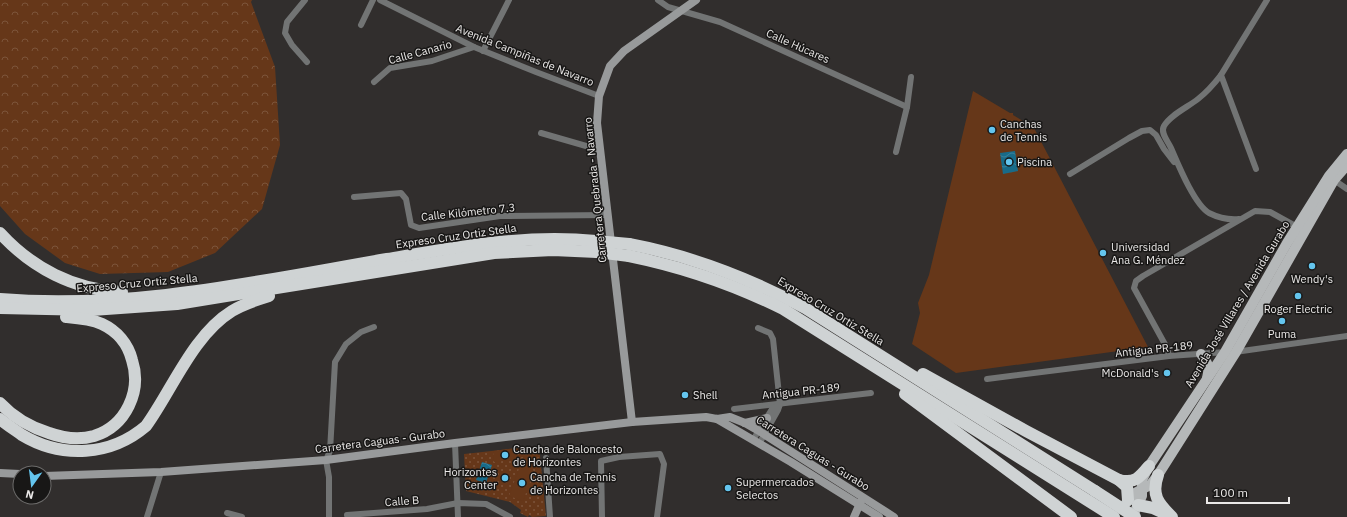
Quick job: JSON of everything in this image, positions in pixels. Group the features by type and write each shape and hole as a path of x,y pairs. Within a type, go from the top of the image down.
{"highway":[{"path":"0,233 17,250 29,259 56,276 72,283 97,290 137,293 153,297"},
{"name":"Expreso Cruz Ortiz Stella","path":"0,299 74,301 153,297 209,290 500,241 555,238 597,246 695,260 751,281 805,308 892,370 1092,496 1114,517"},
{"name":"Expreso Cruz Ortiz Stella","path":"0,308 92,310 177,304 494,253 597,246"},
{"path":"0,419 33,441 62,449 88,451 110,447 120,443 138,433 146,426 201,340 224,316 255,300 287,291 312,287 328,280"},
{"path":"0,403 17,418 35,428 57,436 79,438 95,436 115,423 126,412 132,400 136,384 134,366 128,350 121,338 116,333 94,321 83,318 56,316 38,310"},
{"path":"1071,517 904,393 892,370 917,371 1119,480 1127,487 1134,508"},
{"path":"1119,480 1128,482 1136,480 1149,466"},
{"path":"1158,475 1155,484 1155,495 1164,509 1172,517"},
{"name":"Expreso Cruz Ortiz Stella","path":"1092,496 1134,508 1153,508 1172,517"}],"main road":[{"name":"Carretera Quebrada - Navarro","path":"632,422 597,123 599,96 610,66 624,51 696,0"},
{"name":"Avenida José Villares / Avenida Gurabo","path":"1131,517 1134,508 1135,493 1150,485 1158,475 1236,352 1329,176 1347,154"},
{"name":"Avenida José Villares / Avenida Gurabo","path":"1142,489 1142,480 1149,466 1206,382 1301,228 1334,180 1347,166"},
{"path":"1201,354 1208,363 1209,370 1206,382"},
{"name":"Carretera Caguas - Gurabo","path":"52,476 161,472 326,460 632,422 706,417 717,419 730,417 745,423 762,433 861,501 879,517"},
{"path":"745,423 767,418"},
{"name":"Carretera Caguas - Gurabo","path":"717,419 861,501 894,517"},
{"path":"0,473 12,474"},
{"path":"854,517 861,501"},
{"name":"Avenida José Villares / Avenida Gurabo","path":"1118,517 1134,508"}],"street":[{"path":"305,0 287,22 285,33 292,45 307,62"},
{"path":"361,25 373,0"},
{"name":"Avenida Campiñas de Navarro","path":"380,0 483,51 599,96"},
{"path":"483,51 509,0"},
{"name":"Calle Húcares","path":"658,0 668,7 720,22 906,107"},
{"path":"1240,219 1226,220 1209,213 1200,205 1178,166 1163,133 1163,127 1169,120 1209,90 1221,75 1267,0"},
{"name":"Calle Canario","path":"374,82 390,68 432,61 474,47"},
{"path":"1221,75 1256,169"},
{"path":"896,152 911,77"},
{"path":"1070,174 1129,138 1142,131 1150,130 1156,135 1164,149 1178,166"},
{"path":"541,133 600,150"},
{"path":"1334,180 1347,189"},
{"name":"Calle Kilómetro 7.3","path":"354,197 401,193 406,199 411,225 419,228 500,216 608,215"},
{"path":"1169,356 1167,348 1134,288 1136,281 1254,211 1270,212 1301,228"},
{"path":"328,517 329,477 326,460 330,450 335,362 346,344 361,332 374,327"},
{"path":"756,442 778,410 780,404 773,339 770,333 758,328"},
{"name":"Antigua PR-189","path":"987,379 1169,356 1236,352 1347,336"},
{"name":"Antigua PR-189","path":"734,408 871,393"},
{"path":"762,433 772,409 780,404"},
{"path":"455,443 458,517"},
{"path":"602,517 601,462 619,457 660,454 664,464 657,517"},
{"path":"546,458 550,517"},
{"path":"147,517 161,472"},
{"name":"Calle B","path":"347,515 427,509 458,503 486,504 510,517"},
{"path":"227,513 242,517"}],"green space":[{"path":"0,0 252,0 251,2 275,67 280,145 262,209 215,253 168,272 100,274 65,263 25,234 0,206"},
{"path":"973,91 1010,113 1013,113 1013,115 1034,128 1148,347 956,373 912,344 920,313 918,303 929,275"},
{"path":"539,446 546,516 532,517 529,515 528,517 520,513 521,510 510,502 466,491 464,454"},
{"name":"Cancha de Baloncesto de Horizontes","path":"516,448 518,459 494,462 493,451"},
{"name":"Cancha de Tennis de Horizontes","path":"520,466 534,471 523,501 509,496"}],"water":[{"name":"Piscina","path":"1015,151 1018,171 1003,174 1000,153"},
{"path":"482,462 492,465 486,483 476,480"}],"place":[{"name":"Canchas de Tennis","path":"992,130"},
{"name":"Piscina","path":"1009,162"},
{"name":"Universidad Ana G. Méndez","path":"1103,253"},
{"name":"Wendy's","path":"1312,266"},
{"name":"Roger Electric","path":"1298,296"},
{"name":"Puma","path":"1282,321"},
{"name":"McDonald's","path":"1167,373"},
{"name":"Shell","path":"685,395"},
{"name":"Cancha de Baloncesto de Horizontes","path":"505,455"},
{"name":"Horizontes Center","path":"505,478"},
{"name":"Cancha de Tennis de Horizontes","path":"522,483"},
{"name":"Supermercados Selectos","path":"728,488"}]}
